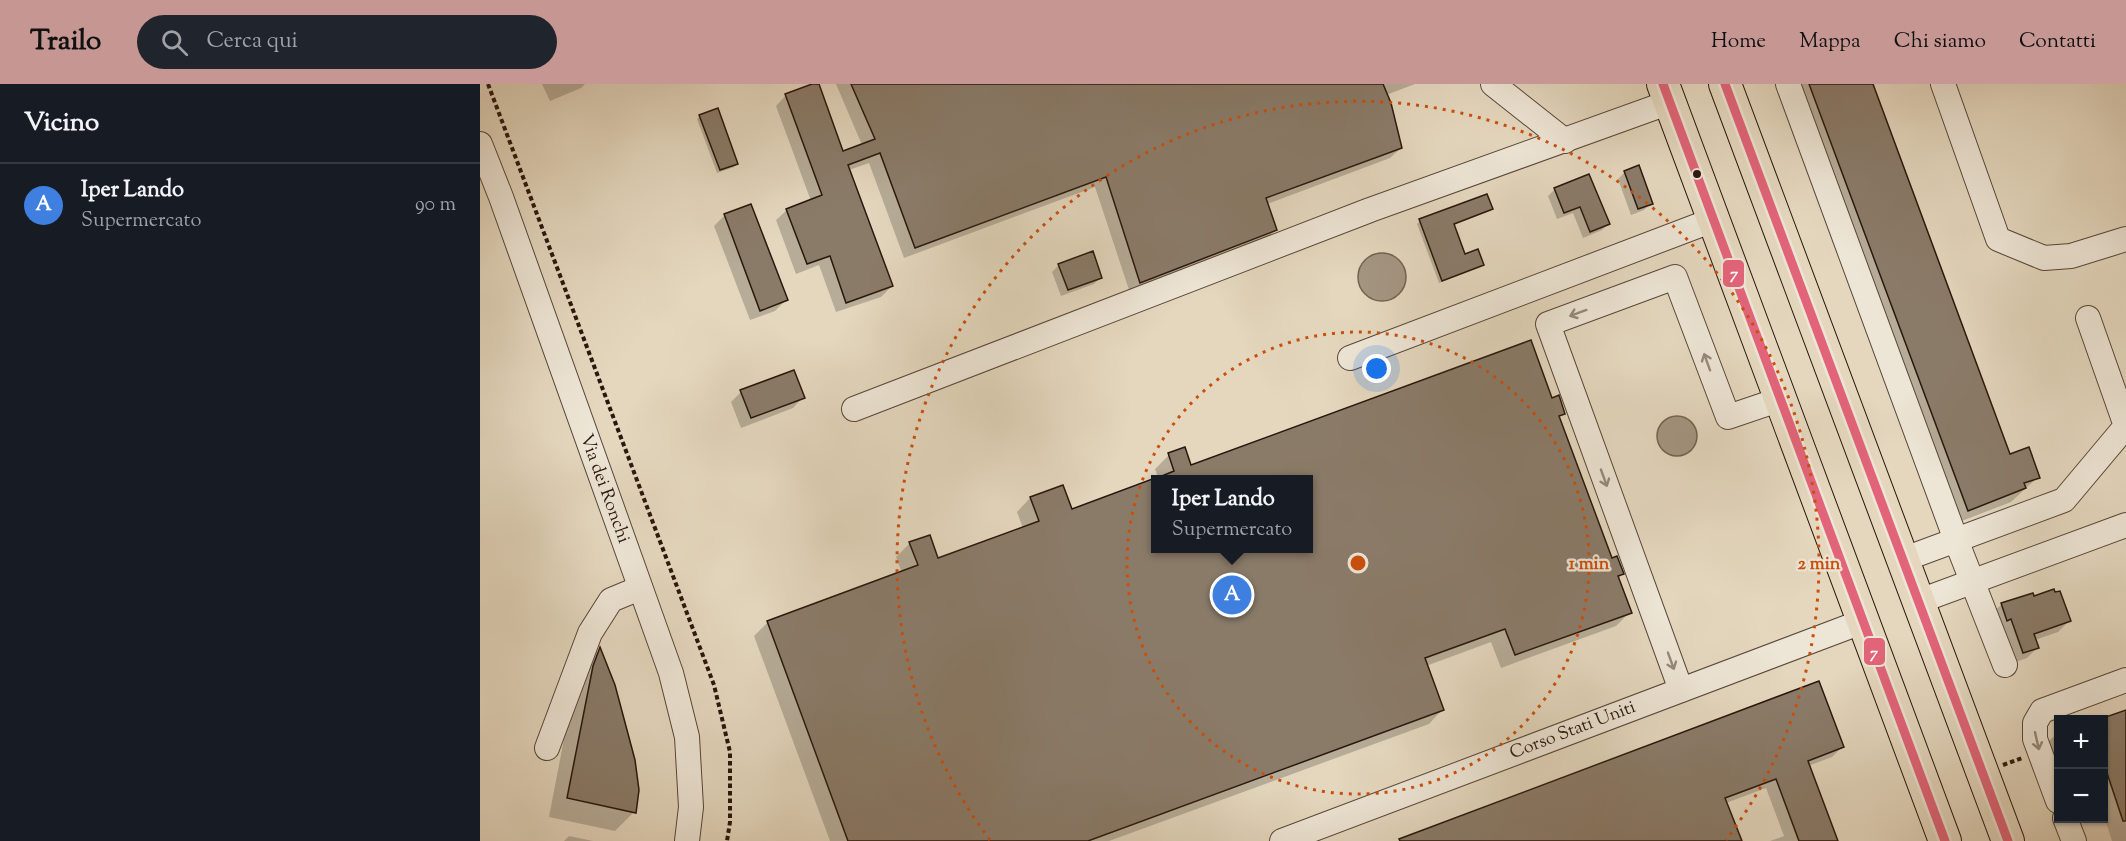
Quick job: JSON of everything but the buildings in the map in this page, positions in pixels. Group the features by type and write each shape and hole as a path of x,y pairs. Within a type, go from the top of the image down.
{"main road":[{"path":"1725,84 2008,841"},
{"path":"1667,93 1945,841"}],"street":[{"path":"1492,84 1565,141"},
{"path":"1788,84 1956,540 2006,665"},
{"path":"1943,84 1998,239 2044,258 2071,256 2126,239"},
{"path":"854,409 1370,210 1565,141 1667,93"},
{"name":"Via dei Ronchi","path":"480,144 671,672 687,737 690,807 687,841"},
{"path":"1350,358 1713,220"},
{"path":"1682,690 1548,324 1675,277 1728,417 1781,399"},
{"path":"1902,560 2064,500 2126,426 2088,318"},
{"path":"1917,602 2126,525"},
{"path":"548,748 590,633 611,600 640,588"},
{"name":"Corso Stati Uniti","path":"1282,841 1864,621"},
{"path":"2054,790 2035,740 2035,723 2042,711 2126,680"},
{"path":"2067,823 2074,841"}],"path":[{"path":"488,84 714,685 730,752 730,822 727,841"}],"shaded area":[{"path":"1382,253 1399,260 1406,277 1399,294 1382,301 1365,294 1358,277 1365,260"},
{"path":"1677,416 1691,422 1697,436 1691,450 1677,456 1663,450 1657,436 1663,422"}],"transit line":[{"name":"7","path":"1663,84 1945,841"},
{"name":"7","path":"1725,84 2008,841"}],"place":[{"name":"Iper Lando","path":"1232,595"}]}
